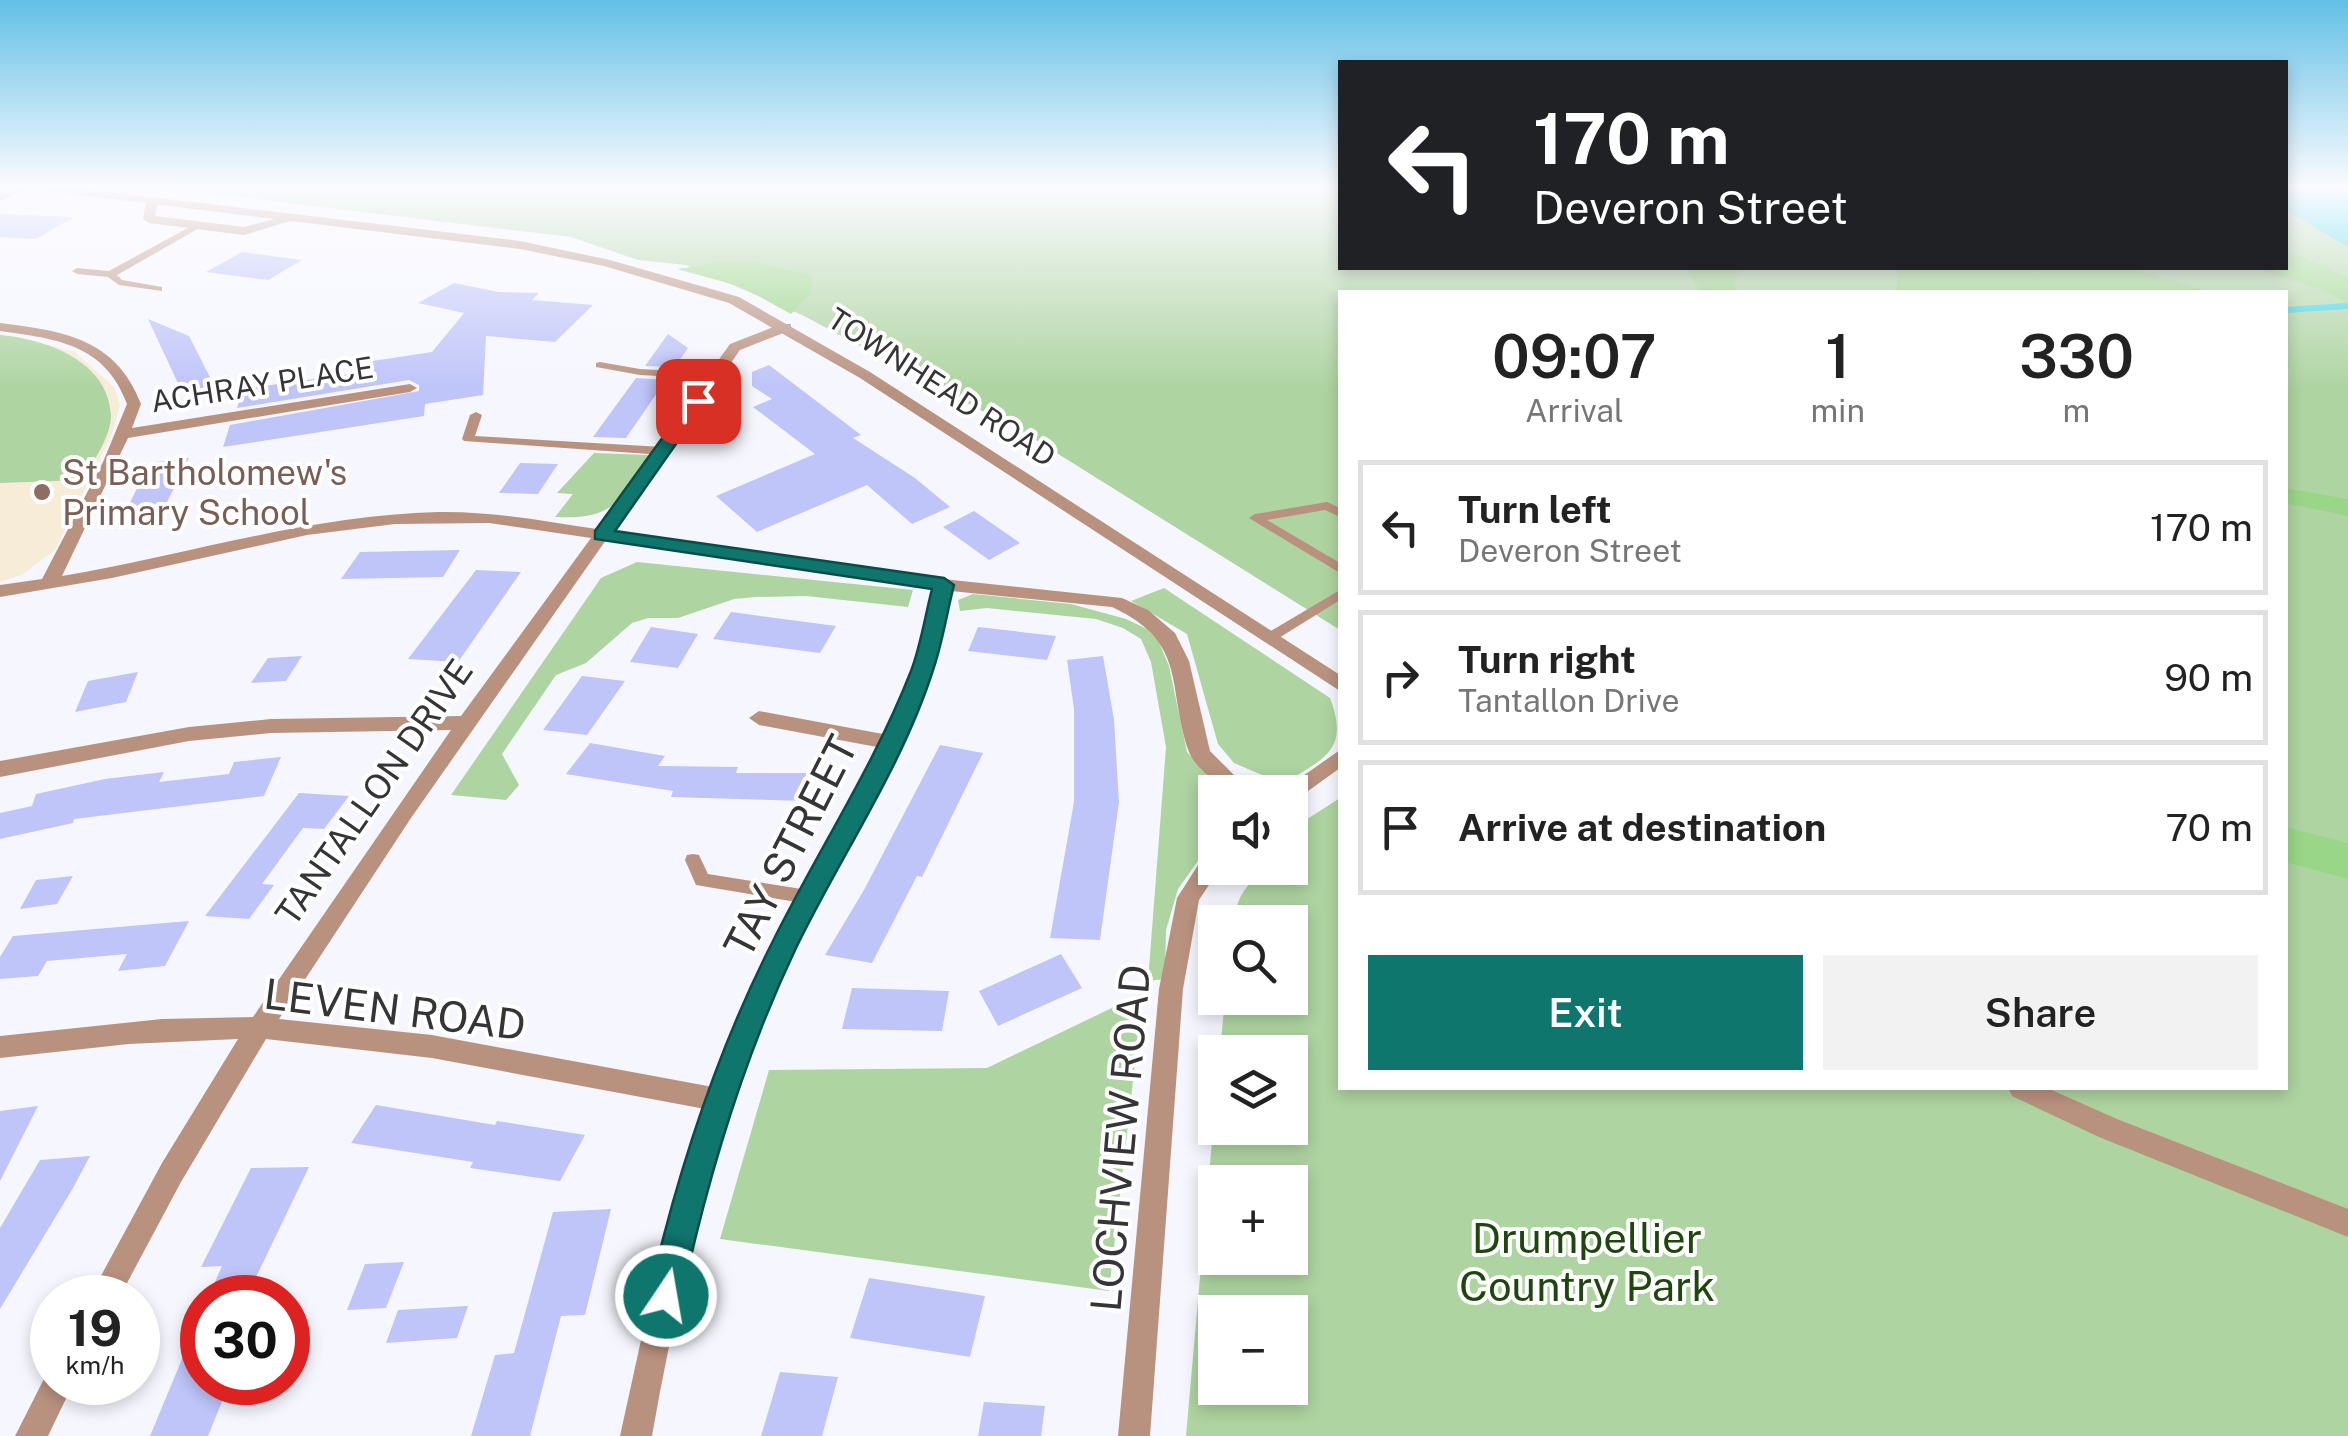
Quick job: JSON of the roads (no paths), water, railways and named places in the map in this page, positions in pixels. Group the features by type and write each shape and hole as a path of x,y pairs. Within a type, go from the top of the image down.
{"street":[{"name":"TOWNHEAD ROAD","path":"571,255 734,300 786,327 1338,683"},
{"name":"TANTALLON DRIVE","path":"114,1275 255,1028 758,313"},
{"path":"735,347 786,327"},
{"path":"0,328 64,337 96,350 120,369 134,404 124,434 49,583"},
{"name":"ACHRAY PLACE","path":"124,434 410,388"},
{"path":"0,591 124,570 307,527 362,519 446,516 944,585 1094,598 1116,602 1150,620 1168,637 1179,662 1200,754 1222,775"},
{"name":"TAY STREET","path":"636,1436 682,1220 719,1100 808,897 890,742 923,668 944,585"},
{"path":"759,718 890,742"},
{"path":"0,768 271,726 467,723"},
{"path":"1308,780 1338,758"},
{"name":"LOCHVIEW ROAD","path":"1134,1436 1170,989 1188,898 1198,883"},
{"name":"LEVEN ROAD","path":"0,1047 81,1037 255,1028 371,1036 719,1100"},
{"path":"2025,1090 2108,1128 2348,1223"},
{"path":"31,1436 46,1405"}],"lane":[{"path":"77,271 111,274 145,255"},
{"path":"111,274 119,282 159,290"},
{"path":"600,365 640,372 715,376"},
{"path":"476,414 468,439 662,451"},
{"path":"1338,512 1327,506 1255,518 1338,568"},
{"path":"1269,638 1338,595"},
{"path":"693,860 702,880 808,897"}],"waterway":[{"path":"2288,310 2348,306"}],"place":[{"name":"St Bartholomew's Primary School","path":"42,492"}],"park label":[{"name":"Drumpellier Country Park","path":"1587,1261"}]}
